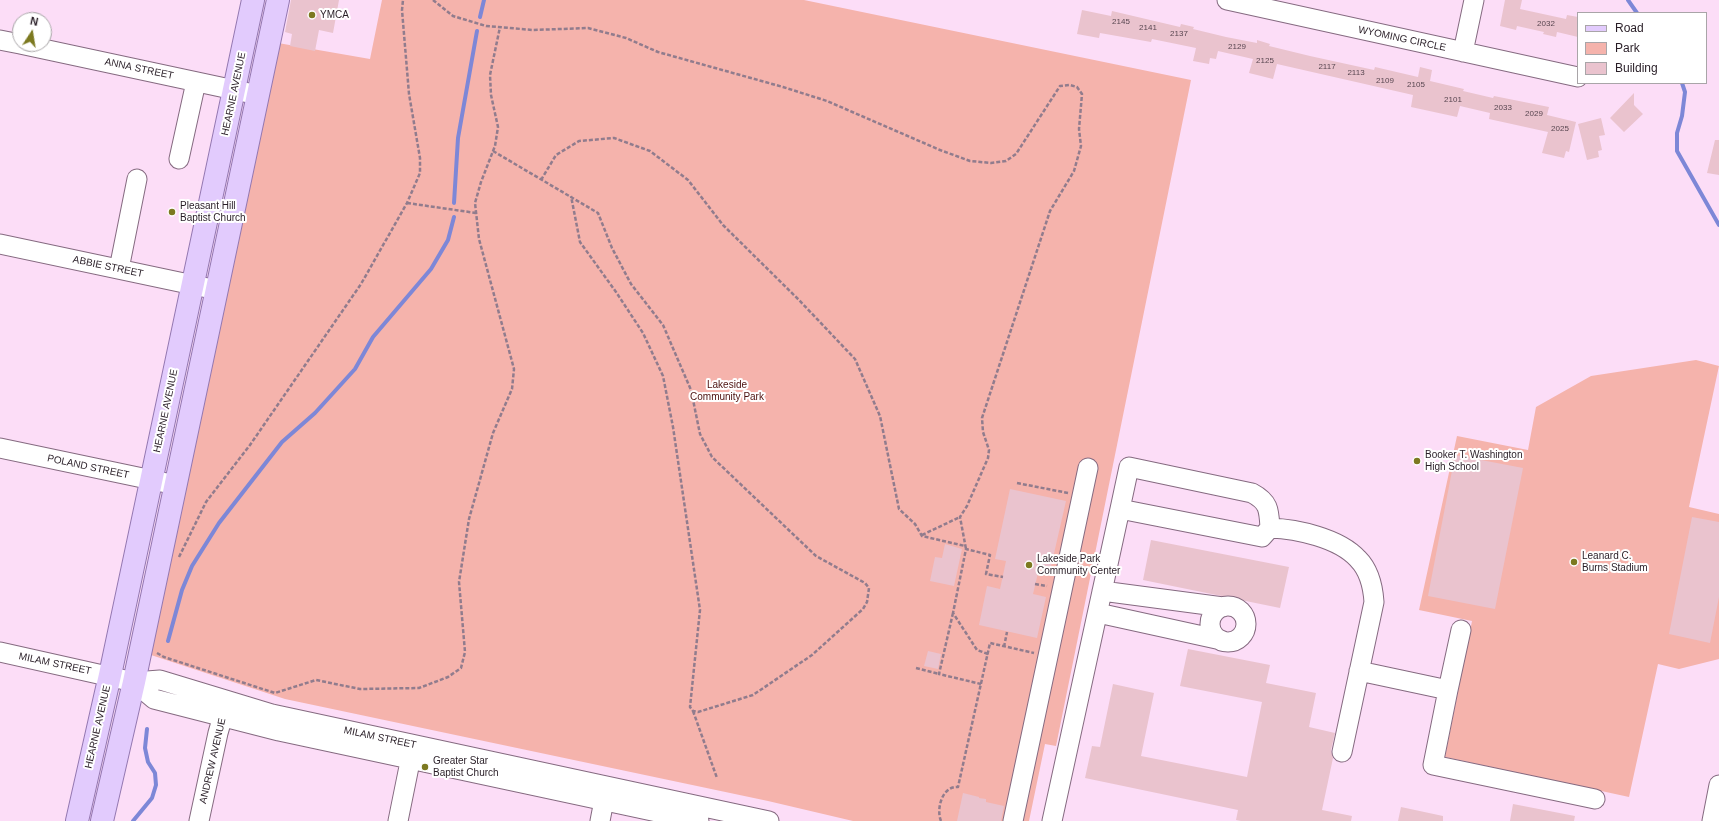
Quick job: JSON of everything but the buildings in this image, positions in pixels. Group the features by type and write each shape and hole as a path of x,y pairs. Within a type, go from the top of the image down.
{"main road":[{"name":"HEARNE AVENUE","path":"77,821 152,480 253,0"},
{"path":"102,821 134,682 278,0"}],"street":[{"name":"WYOMING CIRCLE","path":"1226,0 1577,78"},
{"path":"1463,52 1474,0"},
{"name":"ANNA STREET","path":"0,40 12,42"},
{"name":"ANNA STREET","path":"52,51 258,95"},
{"path":"179,159 196,82"},
{"path":"119,269 137,179"},
{"name":"ABBIE STREET","path":"0,244 217,290"},
{"name":"POLAND STREET","path":"0,448 176,485"},
{"path":"1052,821 1129,467 1252,494 1262,499 1269,511 1270,528 1262,537 1120,509"},
{"path":"1013,821 1088,468"},
{"path":"1270,528 1290,529 1336,543 1359,559 1373,588 1374,602 1342,752"},
{"path":"1098,612 1227,642 1237,640 1246,626 1245,620 1240,611 1235,608 1102,591"},
{"path":"1221,640 1216,637 1210,626 1213,614 1223,607"},
{"path":"1461,630 1433,765 1595,799"},
{"name":"MILAM STREET","path":"0,652 110,675 134,682 154,699 272,714 412,752 606,793 769,821"},
{"path":"1359,672 1448,690"},
{"name":"ANDREW AVENUE","path":"200,821 225,709"},
{"path":"398,821 412,752"},
{"path":"1714,819 1719,785"},
{"path":"600,821 606,793"},
{"name":"MILAM STREET","path":"606,793 699,821"}],"path":[{"path":"178,560 206,502 250,445 361,284 407,203 420,173 409,94 402,10 403,0"},
{"path":"433,0 453,16 486,26 533,30 588,28 626,38 658,52 827,101 940,150 970,161 991,163 1006,161 1016,154 1060,86 1070,85 1077,87 1082,94 1079,129 1081,146 1074,171 1050,211 982,418 983,432 989,450 988,458 967,506 960,517 922,536"},
{"path":"156,648 158,654 164,657 275,693 316,680 360,689 419,688 448,677 461,668 465,652 459,582 469,519 493,433 512,389 514,369 479,239 475,203 481,182 495,146 498,127 491,95 490,75 500,27"},
{"path":"542,180 556,155 579,141 614,138 650,151 688,180 723,225 855,358 880,416 899,509 915,524 922,536 990,555 986,574 1003,577"},
{"path":"493,151 598,213 612,248 631,284 663,325 691,390 700,434 712,458 816,556 865,583 869,588 868,598 863,609 812,655 753,695 698,712 693,711"},
{"path":"571,196 580,242 643,333 663,376 673,427 700,610 690,707 693,711 717,778"},
{"path":"407,203 476,213"},
{"path":"1017,483 1069,494 1071,496"},
{"path":"940,674 966,548 960,517"},
{"path":"1036,584 1053,587"},
{"path":"953,613 976,650 988,654"},
{"path":"1004,647 1008,632"},
{"path":"941,821 938,815 940,804 945,792 952,787 958,787 990,644 1037,653"},
{"path":"916,668 981,684"}],"green space":[{"name":"Lakeside Community Park","path":"382,0 804,0 1191,80 1056,746 1045,744 1029,821 853,821 768,801 285,699 151,655 278,43 370,59"},
{"name":"Leanard C. Burns Stadium","path":"1696,360 1719,366 1689,507 1719,514 1719,659 1679,669 1658,664 1629,797 1445,757 1472,621 1419,610 1457,436 1528,450 1536,407 1591,376"}],"waterway":[{"path":"480,17 484,0"},
{"path":"1628,0 1636,12"},
{"path":"454,203 458,138 477,31"},
{"path":"1682,84 1685,92 1682,116 1677,133 1677,151 1719,225"},
{"path":"168,641 182,590 192,566 219,523 282,442 315,413 355,369 373,337 431,269 448,240 454,217"},
{"path":"133,821 152,798 156,785 155,773 148,762 145,748 147,729"}],"place":[{"name":"YMCA","path":"312,15"},
{"name":"Pleasant Hill Baptist Church","path":"172,212"},
{"name":"Booker T. Washington High School","path":"1417,461"},
{"name":"Leanard C. Burns Stadium","path":"1574,562"},
{"name":"Lakeside Park Community Center","path":"1029,565"},
{"name":"Greater Star Baptist Church","path":"425,767"}]}
